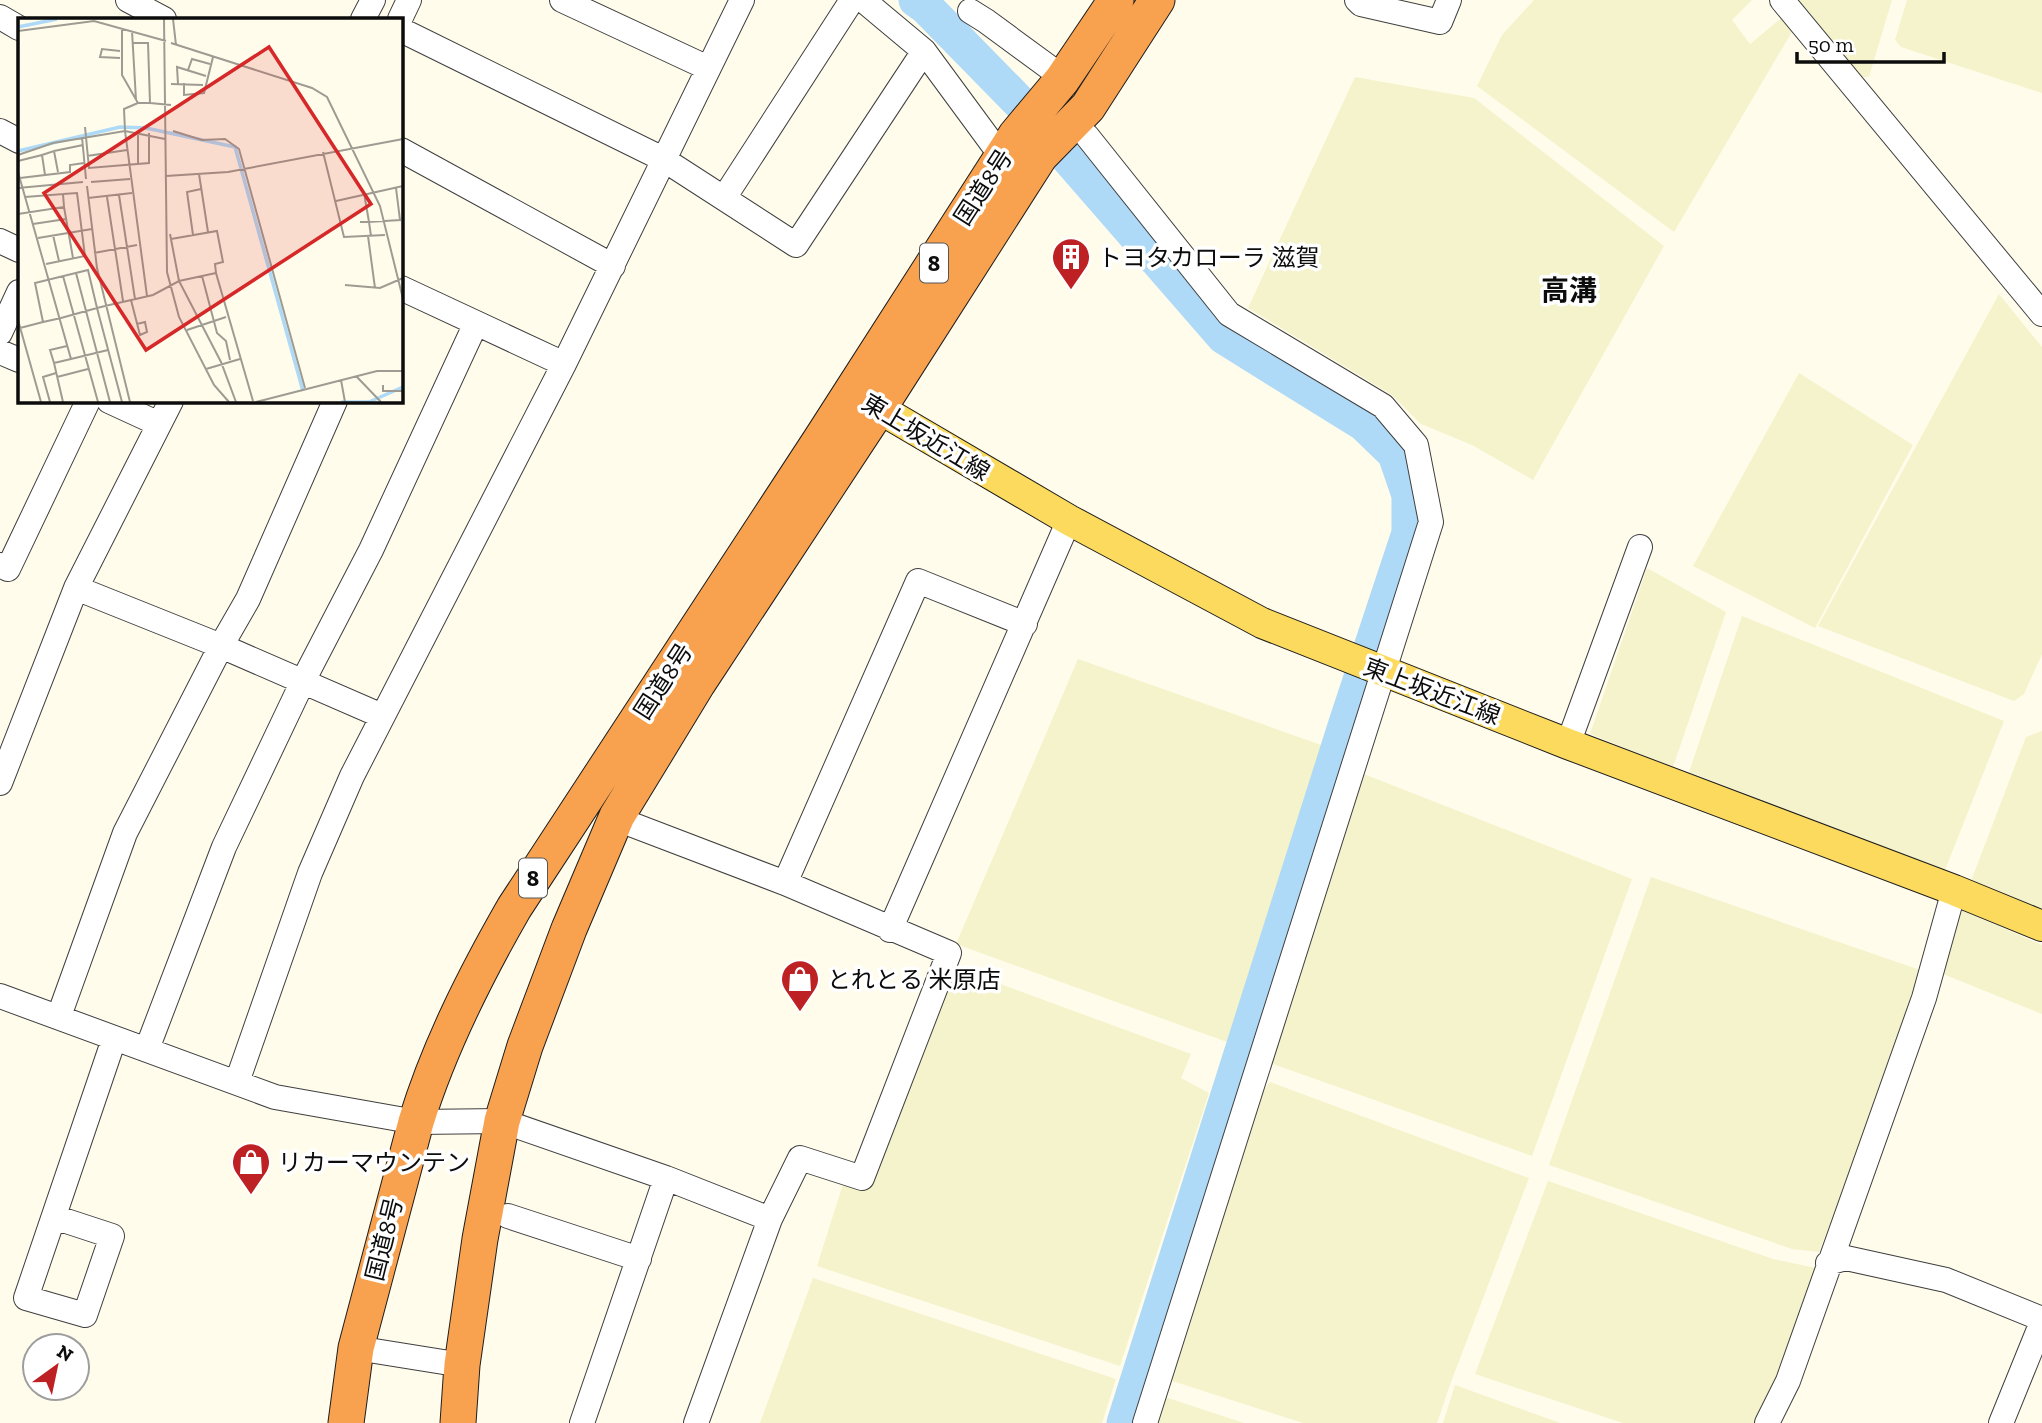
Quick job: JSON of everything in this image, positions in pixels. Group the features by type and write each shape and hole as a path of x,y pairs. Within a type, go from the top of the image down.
{"highway":[{"name":"国道8号","path":"458,1423 462,1365 480,1239 502,1121 525,1046 564,942 617,816 865,400 1019,149 1056,74 1116,0"},
{"name":"国道8号","path":"1019,149 1088,122 1157,0"},
{"name":"国道8号","path":"346,1423 356,1348 423,1097 485,959 514,908 865,400"}],"main road":[{"name":"東上坂近江線","path":"865,400 1069,520 1262,623 1372,668 2042,926"}],"street":[{"path":"128,0 161,18"},
{"path":"364,18 373,0"},
{"path":"400,18 408,0"},
{"path":"562,0 708,68"},
{"path":"237,1082 310,873 352,776 564,364 742,0"},
{"path":"724,198 852,0"},
{"path":"863,0 923,51 1019,149"},
{"path":"1357,0 1361,4 1440,22 1449,0"},
{"path":"1782,0 2042,314"},
{"path":"970,11 986,20 1056,74"},
{"path":"0,17 18,27"},
{"path":"402,30 663,159 796,245 923,51"},
{"path":"1088,122 1229,314 1383,406 1416,445 1431,522 1372,668 1145,1423"},
{"path":"0,131 18,140"},
{"path":"402,151 613,266"},
{"path":"0,241 18,250"},
{"path":"402,288 564,364"},
{"path":"0,333 18,294"},
{"path":"146,1049 223,847 303,681 371,550 476,323"},
{"path":"0,352 18,360"},
{"path":"0,565 8,569 88,402"},
{"path":"111,402 159,424"},
{"path":"0,783 76,589 170,402"},
{"path":"59,1016 125,833 220,646 248,599 335,402"},
{"path":"890,930 1069,520"},
{"path":"1568,744 1640,547"},
{"path":"785,883 918,581 1025,624"},
{"path":"76,589 220,646 382,716"},
{"path":"617,816 785,883 949,953 862,1178 800,1158 771,1219 696,1423"},
{"path":"1767,1423 1788,1381 1924,998 1954,890"},
{"path":"0,996 275,1097 416,1122 502,1121 666,1178 771,1219"},
{"path":"54,1217 114,1039"},
{"path":"582,1423 666,1178"},
{"path":"508,1216 639,1259"},
{"path":"1828,1263 1846,1258 1946,1280 2042,1320 2001,1423"},
{"path":"356,1348 462,1365"}],"shaded area":[{"path":"1534,0 1752,0 1732,20 1750,44 1784,16 1793,30 1674,232 1477,86 1502,35"},
{"path":"1794,0 1892,0 1869,77 1856,77"},
{"path":"1907,0 2042,0 2042,93 1901,47 1895,40"},
{"path":"1355,77 1474,98 1664,246 1533,480 1472,445 1421,424 1392,395 1248,308"},
{"path":"1999,294 2042,347 2042,654 2024,694 2014,701 1818,626"},
{"path":"1799,373 1913,445 1815,628 1693,566"},
{"path":"1647,568 1726,612 1673,767 1590,734"},
{"path":"1742,616 2004,721 1945,870 1689,772"},
{"path":"1078,659 1324,746 1227,1042 956,944"},
{"path":"2042,731 2042,909 1971,881 2026,737"},
{"path":"1361,773 1632,879 1532,1156 1273,1064 1277,1032"},
{"path":"1651,877 1923,971 1917,997 1819,1252 1792,1249 1549,1165"},
{"path":"1957,908 2042,945 2042,1014 1938,972"},
{"path":"954,967 1191,1054 1181,1078 1209,1093 1120,1366 817,1266 844,1181 865,1188"},
{"path":"1270,1082 1529,1178 1437,1423 1303,1423 1166,1379 1254,1104"},
{"path":"1548,1181 1773,1259 1816,1268 1760,1423 1623,1423 1475,1374"},
{"path":"813,1278 1116,1379 1102,1423 760,1423"},
{"path":"1455,1385 1560,1423 1443,1423"},
{"path":"1159,1395 1244,1423 1150,1423"}],"waterway":[{"path":"916,0 1022,105 1224,337 1364,424 1395,454 1409,495 1409,533 1124,1423"}],"place":[{"name":"トヨタカローラ 滋賀","path":"1071,291"},
{"name":"とれとる 米原店","path":"800,1013"},
{"name":"リカーマウンテン","path":"251,1196"}],"district":[{"name":"高溝","path":"1569,290"}]}
